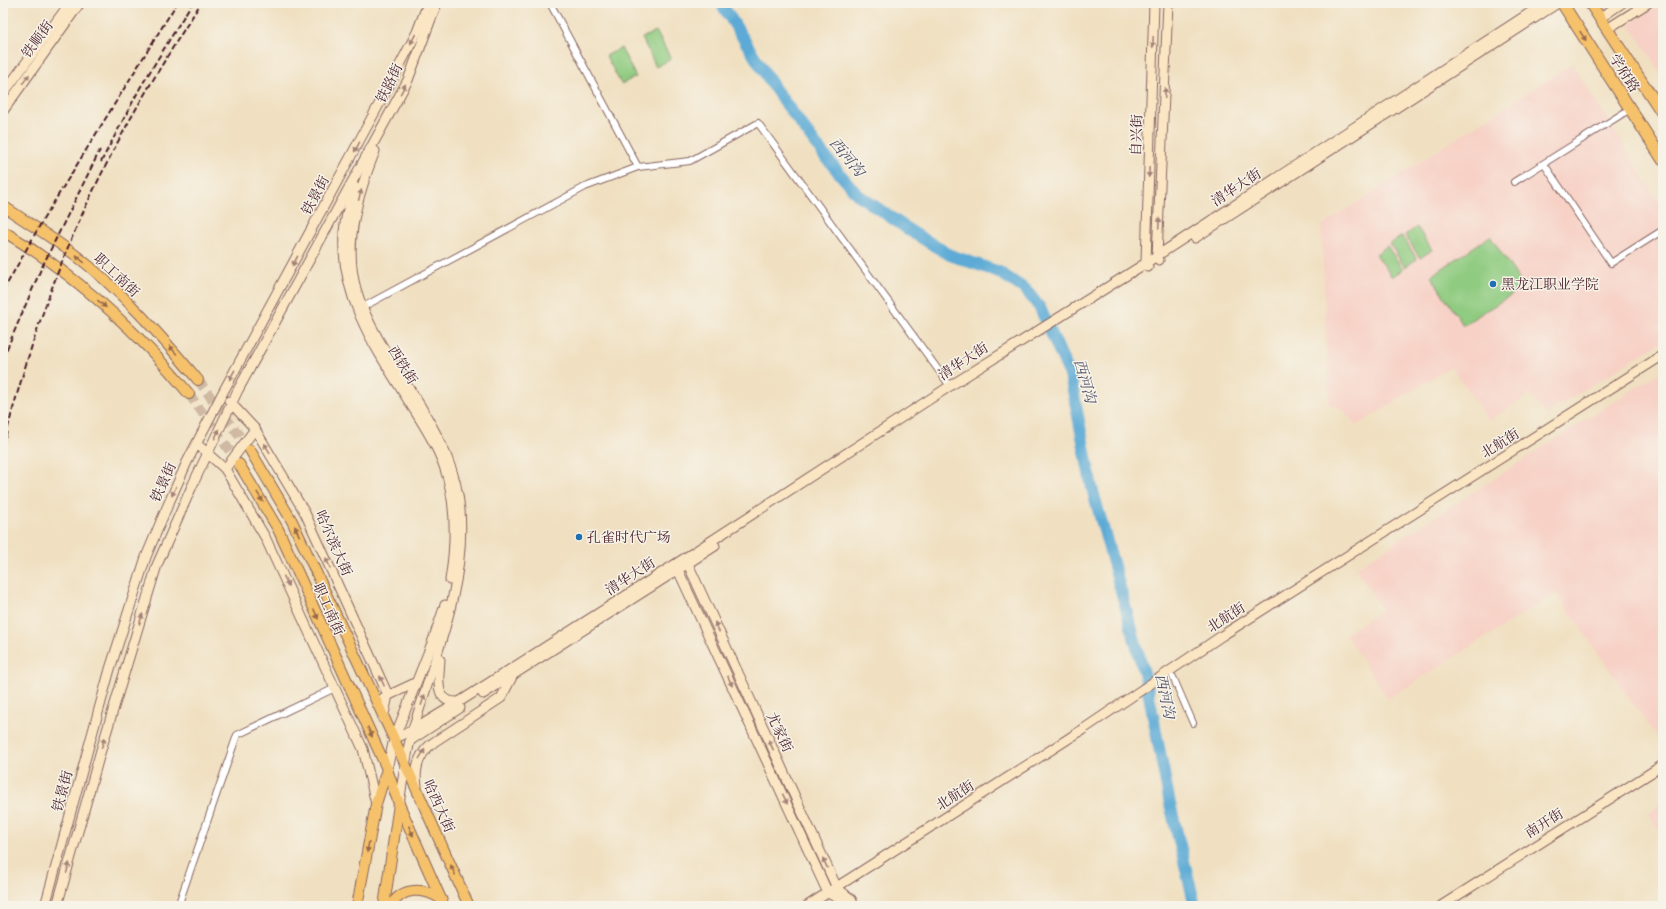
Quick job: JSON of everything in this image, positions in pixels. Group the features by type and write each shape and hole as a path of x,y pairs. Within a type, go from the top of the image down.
{"highway":[{"name":"学府路","path":"1562,3 1663,160"},
{"name":"学府路","path":"1590,3 1663,114"}],"main road":[{"name":"铁顺街","path":"3,94 70,3"},
{"name":"铁顺街","path":"3,111 80,3"},
{"name":"铁路街","path":"382,100 417,32 428,3"},
{"name":"铁路街","path":"357,172 408,80 437,3"},
{"name":"自兴街","path":"1147,266 1154,3"},
{"name":"自兴街","path":"1159,258 1168,3"},
{"name":"清华大街","path":"411,740 688,564 995,361 1147,266 1545,3"},
{"name":"清华大街","path":"1159,258 1558,3"},
{"path":"1600,18 1622,3"},
{"path":"1607,29 1648,3"},
{"name":"西铁街","path":"382,100 357,172 344,234 345,258 350,289 366,330 435,445 444,467 452,504 454,533 451,570 438,643"},
{"name":"铁景街","path":"45,906 110,669 146,557 197,444 222,394 382,100"},
{"name":"西铁街","path":"390,114 367,172 357,205 353,226 351,259 356,289 363,307 379,338 438,437 448,460 458,497 461,526 459,565 438,643"},
{"name":"铁景街","path":"57,906 101,750 157,565 232,404 357,172"},
{"name":"职工南街","path":"3,206 75,255 153,329 198,380"},
{"path":"3,231 41,254 111,311 158,357 188,394"},
{"name":"北航街","path":"808,906 1086,727 1222,635 1663,355"},
{"name":"清华大街","path":"394,739 413,730 459,702 950,386 995,361"},
{"name":"哈尔滨大街","path":"222,394 255,429 305,513 388,695"},
{"path":"225,469 255,429"},
{"path":"197,444 225,469 265,537 363,749 376,804"},
{"name":"职工南街","path":"250,450 292,521 383,719"},
{"name":"职工南街","path":"239,464 278,529 387,769"},
{"name":"尤家街","path":"688,564 832,890"},
{"name":"尤家街","path":"678,570 832,890 851,899 854,906"},
{"path":"357,906 376,804 387,769 394,739 415,684 438,643"},
{"path":"438,643 439,682 441,695 449,702 459,702"},
{"path":"384,906 405,764 413,730 438,643"},
{"path":"417,792 416,771 420,757 425,750 434,742 501,698 514,674"},
{"path":"376,701 415,684"},
{"path":"383,719 388,695"},
{"name":"哈西大街","path":"383,719 394,739 469,906"},
{"name":"南开街","path":"1441,906 1663,764"},
{"path":"387,769 399,804 443,902"},
{"path":"832,890 849,906"},
{"path":"391,906 401,895 412,891 429,892 443,902"}],"street":[{"path":"550,3 638,167"},
{"path":"1514,182 1630,109"},
{"path":"363,307 585,187 638,167 690,161 758,123 950,386"},
{"path":"1544,164 1611,263 1663,230"},
{"path":"1173,677 1193,723"},
{"path":"178,906 238,735 335,688"}],"shaded area":[{"path":"1663,3 1663,77 1629,24"},
{"name":"黑龙江职业学院","path":"1572,64 1663,208 1663,341 1545,414 1530,394 1489,421 1451,366 1356,426 1343,409 1329,404 1321,226"},
{"path":"1663,370 1663,740 1660,742 1556,593 1388,699 1345,634 1382,610 1356,568"},
{"path":"1663,803 1663,836 1648,813"}],"green space":[{"path":"656,31 671,59 656,67 642,38"},
{"path":"621,48 636,77 621,84 606,56"},
{"path":"1417,227 1432,250 1420,258 1405,235"},
{"path":"1402,236 1417,259 1405,267 1390,244"},
{"path":"1490,236 1524,287 1463,325 1431,276"},
{"path":"1387,246 1403,269 1392,277 1376,254"}],"waterway":[{"name":"西河沟","path":"721,3 775,89 823,154 857,194 912,232 950,255 999,272 1026,290 1040,308 1070,375 1092,488 1146,680 1170,804 1195,906"}],"tunnel":[{"path":"198,380 249,449"},
{"path":"189,394 239,464"}],"railway":[{"path":"3,291 44,218 177,3"},
{"path":"101,162 140,88 192,3"},
{"path":"3,446 34,338 60,267 89,199 139,103 201,3"},
{"path":"3,358 41,269 100,150"}],"place":[{"name":"黑龙江职业学院","path":"1493,284"},
{"name":"孔雀时代广场","path":"579,537"}]}
